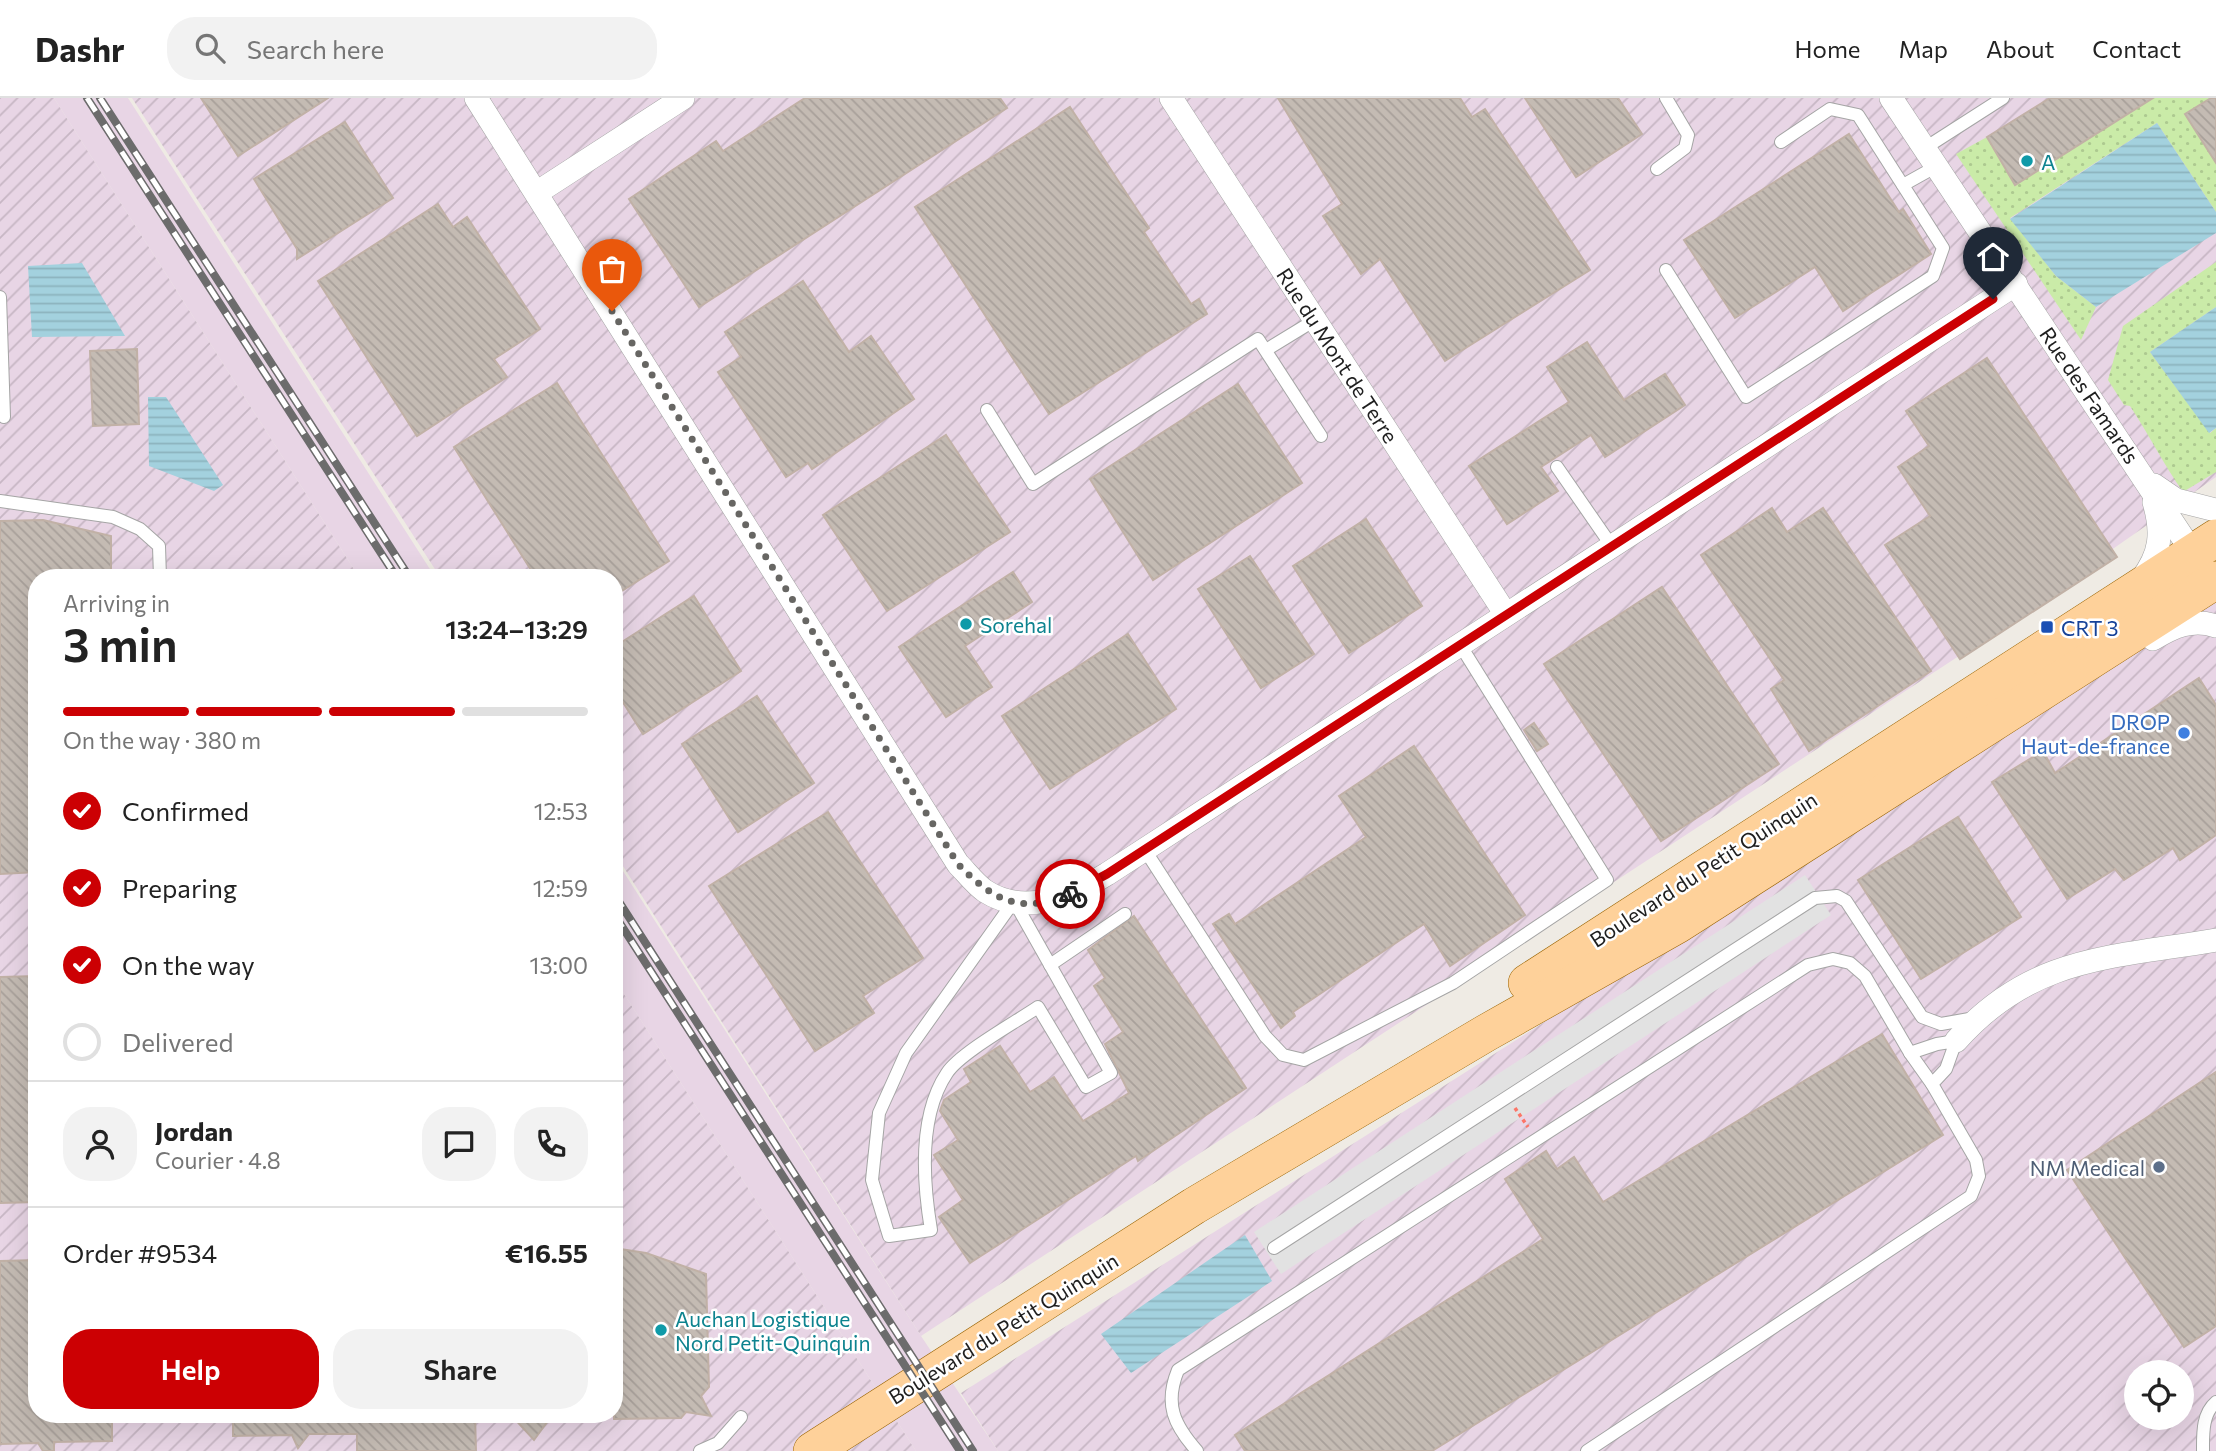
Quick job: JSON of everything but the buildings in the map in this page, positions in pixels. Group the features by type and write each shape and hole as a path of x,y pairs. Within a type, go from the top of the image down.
{"main road":[{"name":"Boulevard du Petit Quinquin","path":"812,1451 1194,1206 1385,1074 2123,599 2211,569"},
{"name":"Boulevard du Petit Quinquin","path":"1194,1206 1486,1033 1677,925 2005,716 2211,569"}],"street":[{"path":"476,98 538,192 958,864 984,890 1014,901 1033,904 1060,898 1107,874 1459,643 2016,284"},
{"path":"538,192 683,98"},
{"name":"Rue du Mont de Terre","path":"1171,98 1506,613"},
{"name":"Rue des Famards","path":"1891,98 2144,476 2211,569"},
{"path":"2144,476 2176,500 2216,510"},
{"path":"2123,599 2149,569 2161,540 2155,503 2144,476"},
{"path":"2005,716 2064,697 2167,630 2192,622 2216,626"},
{"path":"1956,1041 1977,1017 2021,986 2045,974 2095,961 2216,940"}],"lane":[{"path":"1657,169 1685,148 1688,135 1665,98"},
{"path":"1903,185 1931,157 2003,98"},
{"path":"1666,270 1746,397 1933,276 1943,248 1857,116 1830,109 1781,142"},
{"path":"0,297 4,417"},
{"path":"1266,350 1315,320"},
{"path":"987,410 1033,484 1258,339 1321,436"},
{"path":"1557,467 1611,545"},
{"path":"0,501 113,517 139,528 159,546 160,569"},
{"path":"1144,850 1265,1036 1283,1055 1304,1060 1453,983 1607,880 1459,643"},
{"path":"1275,1248 1821,896 1837,896 1846,901 1922,1017 1941,1024 1977,1017"},
{"path":"1014,901 1111,1073 1086,1087 1038,1007 968,1055 947,1072 930,1121 925,1176 931,1230 889,1236 872,1180 879,1113 906,1053 1014,901"},
{"path":"1050,965 1125,914"},
{"path":"1197,1451 1173,1419 1170,1388 1178,1370 1808,965 1821,960 1850,963 1865,976 1910,1053 1933,1084 1976,1160 1979,1176 1972,1196 1587,1451"},
{"path":"1910,1053 1956,1041 1946,1069 1933,1084"},
{"path":"2203,1451 2203,1429 2211,1407 2216,1402"},
{"path":"699,1451 718,1443 741,1417"}],"path":[{"path":"1508,1097 1536,1139"}],"shaded area":[{"path":"0,98 54,98 354,569 28,569 28,1423 623,1423 623,992 916,1451 0,1451"},
{"path":"54,98 128,98 430,569 354,569"},
{"path":"132,98 2216,98 2216,477 1965,652 921,1336 623,866 623,569 435,569"},
{"path":"2216,595 2216,1451 998,1451 961,1393"},
{"path":"623,871 921,1336 998,1451 916,1451 623,992"},
{"path":"1805,875 1831,915 1281,1274 1254,1232"}],"green space":[{"path":"2153,98 2211,98 2185,114 2216,163 2216,212 2157,123 2010,218 2056,276 2096,307 2081,340 1956,154 1987,137"},
{"path":"2216,262 2216,307 2150,352 2210,433 2216,428 2216,472 2183,492 2130,406 2124,405 2108,380 2123,326"}],"water":[{"path":"2157,123 2216,212 2216,233 2096,307 2056,276 2010,219"},
{"path":"82,263 125,336 32,337 28,266"},
{"path":"2216,307 2216,428 2209,433 2150,352"},
{"path":"148,397 166,397 223,485 214,491 149,466"},
{"path":"1245,1235 1272,1281 1131,1373 1101,1334"}],"railway":[{"path":"87,98 391,569"},
{"path":"100,98 404,569"},
{"path":"623,908 973,1451"},
{"path":"623,928 960,1451"}],"way so far":[{"path":"612,311 958,864 984,890 1005,900 1033,904 1070,894"}],"place":[{"name":"A","path":"2027,161"},
{"name":"Sorehal","path":"966,624"},
{"name":"CRT 3","path":"2047,627"},
{"name":"DROP Haut-de-france","path":"2184,733"},
{"name":"NM Medical","path":"2159,1167"},
{"name":"Auchan Logistique Nord Petit-Quinquin","path":"661,1330"}],"route":[{"path":"1070,894 1107,874 1993,299"}]}
